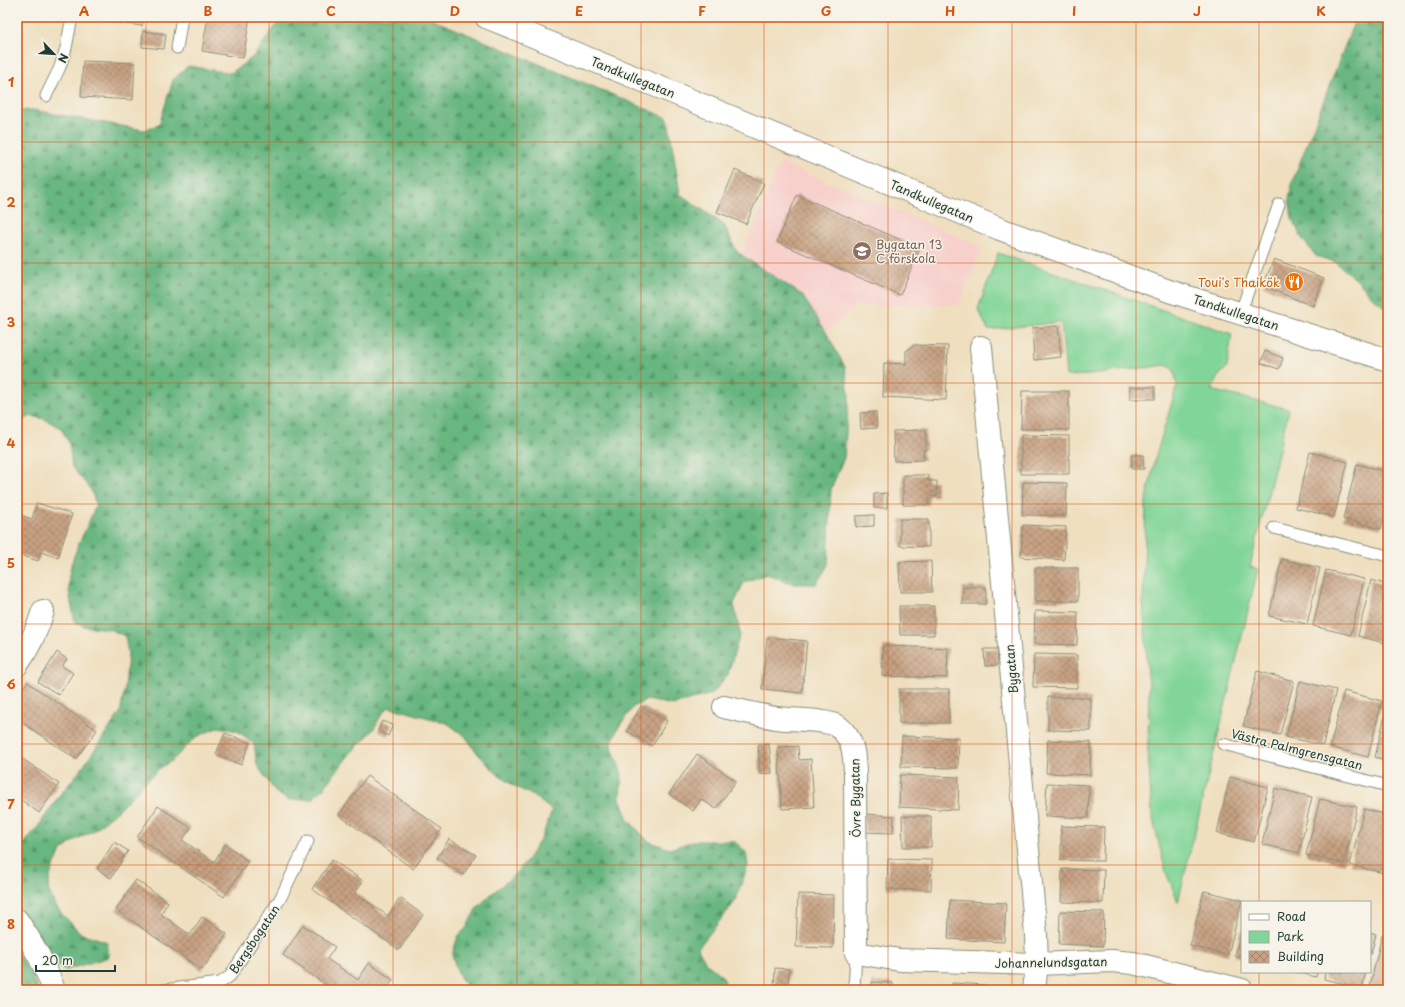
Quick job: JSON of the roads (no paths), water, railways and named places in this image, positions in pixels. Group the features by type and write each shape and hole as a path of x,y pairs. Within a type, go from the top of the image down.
{"street":[{"name":"Tandkullegatan","path":"486,17 676,94 1000,229 1169,291 1388,360"},
{"name":"Bygatan","path":"981,347 1036,935 1037,964 1034,990"},
{"path":"17,665 28,650 37,631 43,611"},
{"name":"Övre Bygatan","path":"724,708 775,718 828,722 838,726 847,735 854,749 855,772 856,953"},
{"path":"17,920 40,956 54,990"},
{"name":"Johannelundsgatan","path":"856,953 900,960 1037,964 1111,961 1133,963 1242,990"}],"lane":[{"path":"46,96 60,67 66,48 72,17"},
{"path":"177,48 182,17"},
{"path":"1240,314 1279,204"},
{"path":"1274,528 1388,556"},
{"name":"Västra Palmgrensgatan","path":"1222,744 1388,786"},
{"name":"Bergsbogatan","path":"164,990 220,983 230,976 280,899 308,841"},
{"name":"Övre Bygatan","path":"854,990 856,953"}],"place":[{"name":"Bygatan 13 C förskola","path":"862,251"},
{"name":"Toui's Thaikök","path":"1294,282"}]}
